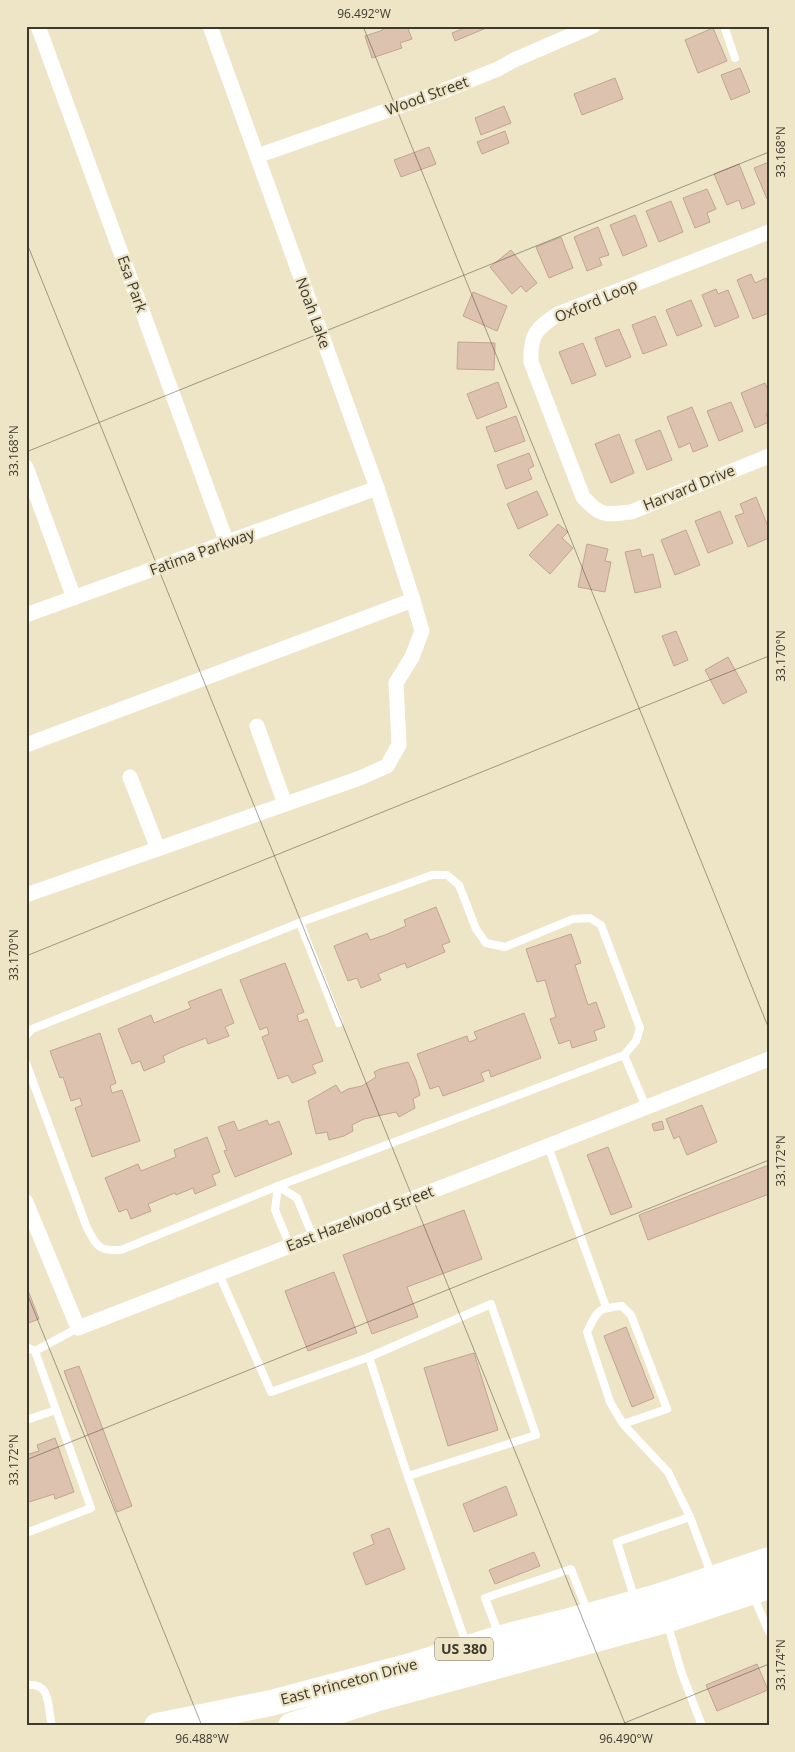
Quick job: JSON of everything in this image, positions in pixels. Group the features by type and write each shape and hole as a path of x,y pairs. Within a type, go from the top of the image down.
{"highway":[{"name":"East Princeton Drive","path":"651,1612 712,1578 769,1560"},
{"name":"East Princeton Drive","path":"290,1726 591,1628 651,1612 760,1588"},
{"name":"East Princeton Drive","path":"157,1726 271,1703 414,1665 501,1638 591,1628"}],"street":[{"name":"Esa Park","path":"38,26 227,543"},
{"name":"Noah Lake","path":"26,895 360,778 387,766 399,745 396,682 412,657 422,631 414,600 377,488 210,26"},
{"name":"Wood Street","path":"257,156 443,91 498,69 514,60 593,26"},
{"name":"Oxford Loop","path":"609,515 594,510 583,497 530,362 530,344 540,327 558,314 769,232"},
{"name":"Harvard Drive","path":"609,515 631,512 769,456"},
{"path":"26,467 74,598"},
{"name":"Fatima Parkway","path":"26,615 377,488"},
{"path":"26,745 414,600"},
{"path":"257,726 285,804"},
{"path":"130,777 158,849"},
{"name":"East Hazelwood Street","path":"78,1328 769,1059"},
{"path":"26,1202 78,1328"}],"lane":[{"path":"724,26 734,58"},
{"path":"26,1036 32,1029 300,923 432,875 447,875 459,885 476,929 486,942 505,946 573,919 590,918 601,925 640,1028 636,1041 624,1055 278,1186 121,1250 107,1251 98,1246 87,1228 26,1063"},
{"path":"300,923 339,1023"},
{"path":"624,1055 646,1107"},
{"path":"548,1146 606,1307"},
{"path":"278,1186 297,1198 313,1237"},
{"path":"278,1186 275,1210 290,1246"},
{"path":"219,1274 271,1392 369,1357 491,1304 536,1434 408,1476"},
{"path":"623,1424 667,1409 631,1314 622,1306 606,1307 598,1311 587,1332 610,1402 623,1424 668,1472 690,1517 712,1578"},
{"path":"26,1347 35,1350 78,1328"},
{"path":"26,1533 91,1508 35,1350"},
{"path":"369,1357 468,1648"},
{"path":"26,1420 56,1410"},
{"path":"690,1517 617,1542 681,1672 702,1726"},
{"path":"501,1638 485,1598 571,1569 591,1628"},
{"path":"760,1588 769,1632"},
{"path":"26,1685 36,1684 43,1688 46,1693 52,1726"}],"building":[{"path":"382,26 392,26 393,28 407,26 412,39 400,43 402,48 372,58 365,36 383,30"},
{"path":"469,26 491,26 455,41 452,33"},
{"path":"713,28 727,61 698,73 685,40"},
{"path":"740,68 750,92 731,100 721,75"},
{"path":"615,78 623,99 582,115 574,94"},
{"path":"504,106 511,123 481,135 475,118"},
{"path":"505,131 509,143 482,154 477,142"},
{"path":"429,147 436,164 401,177 394,160"},
{"path":"769,162 769,198 767,199 754,168"},
{"path":"739,164 755,204 742,209 739,200 727,205 714,174"},
{"path":"707,189 716,209 707,213 710,222 695,228 683,198"},
{"path":"671,201 683,232 659,242 646,211"},
{"path":"635,215 647,246 623,256 610,225"},
{"path":"598,227 609,255 599,258 602,265 587,271 574,237"},
{"path":"561,237 573,268 549,278 536,247"},
{"path":"511,250 537,283 526,292 521,286 512,294 490,267"},
{"path":"751,274 755,283 766,278 769,286 769,313 753,319 737,280"},
{"path":"716,289 718,294 728,290 739,317 715,327 702,295"},
{"path":"473,292 507,306 497,331 463,316"},
{"path":"691,300 702,326 677,336 666,310"},
{"path":"655,316 667,345 643,354 632,325"},
{"path":"619,329 631,357 606,367 595,338"},
{"path":"458,342 495,343 494,370 457,369"},
{"path":"583,343 596,375 572,384 559,352"},
{"path":"498,382 507,407 477,419 467,394"},
{"path":"765,383 769,392 769,413 766,414 769,422 755,428 741,393"},
{"path":"731,402 743,431 719,441 707,411"},
{"path":"692,407 708,446 693,452 690,443 679,448 667,417"},
{"path":"516,416 525,441 495,452 486,427"},
{"path":"660,430 672,460 647,470 635,440"},
{"path":"619,434 634,473 611,483 595,444"},
{"path":"529,453 534,466 528,469 532,479 506,489 497,465"},
{"path":"537,491 548,515 518,529 507,504"},
{"path":"756,497 769,529 769,538 748,547 735,516 744,513 740,504"},
{"path":"720,511 733,543 708,553 695,521"},
{"path":"558,524 568,532 562,538 573,548 550,574 529,555"},
{"path":"686,530 700,565 675,575 661,540"},
{"path":"587,544 608,549 605,561 611,562 605,592 578,587"},
{"path":"640,549 642,557 653,554 661,587 635,593 625,552"},
{"path":"676,631 688,660 674,666 662,636"},
{"path":"728,657 747,692 723,704 705,670"},
{"path":"436,907 450,942 442,945 445,952 407,968 405,963 378,974 381,980 361,988 357,978 348,981 334,946 367,933 370,940 385,935 406,926 404,920"},
{"path":"571,934 581,963 575,965 588,1005 596,1002 605,1027 594,1031 597,1040 572,1048 570,1040 559,1044 550,1019 556,1017 545,980 537,982 526,949"},
{"path":"285,963 304,1012 297,1015 299,1022 307,1019 323,1061 312,1065 316,1073 292,1083 288,1075 278,1079 262,1037 269,1034 267,1027 260,1030 240,980"},
{"path":"221,989 234,1023 225,1027 229,1036 208,1044 206,1038 180,1048 163,1056 165,1062 144,1071 140,1061 132,1064 118,1029 151,1015 154,1023 191,1008 188,1002"},
{"path":"524,1013 541,1058 491,1077 489,1070 481,1073 484,1081 443,1096 439,1086 430,1089 417,1054 467,1036 469,1042 477,1039 474,1032"},
{"path":"100,1033 116,1083 110,1086 112,1093 122,1090 140,1141 92,1157 75,1108 82,1105 80,1098 71,1101 63,1077 60,1078 50,1051"},
{"path":"408,1062 420,1095 413,1099 415,1108 399,1117 396,1112 364,1119 352,1125 353,1131 344,1136 329,1140 327,1132 316,1134 308,1101 336,1085 341,1093 348,1089 362,1086 376,1077 374,1072"},
{"path":"702,1105 717,1142 687,1155 679,1136 674,1139 666,1119"},
{"path":"267,1120 269,1125 279,1121 292,1154 235,1177 224,1151 227,1150 218,1127 234,1121 238,1131"},
{"path":"662,1121 664,1129 654,1131 652,1124"},
{"path":"207,1137 220,1172 212,1175 216,1185 195,1194 193,1188 176,1195 175,1193 148,1204 151,1211 131,1219 127,1209 119,1212 105,1178 138,1164 141,1171 176,1157 174,1150"},
{"path":"608,1147 632,1207 611,1215 587,1155"},
{"path":"769,1165 769,1194 648,1240 639,1215"},
{"path":"464,1210 482,1259 407,1287 418,1317 372,1334 343,1255"},
{"path":"334,1272 357,1333 308,1351 285,1291"},
{"path":"26,1285 39,1319 26,1324"},
{"path":"626,1327 654,1398 632,1407 604,1336"},
{"path":"474,1353 498,1430 448,1446 424,1368"},
{"path":"79,1366 132,1506 117,1512 64,1371"},
{"path":"55,1438 74,1492 55,1499 54,1494 26,1503 26,1455 39,1451 37,1445"},
{"path":"506,1486 517,1515 474,1532 463,1504"},
{"path":"389,1528 405,1569 366,1585 353,1553 374,1544 371,1535"},
{"path":"534,1552 540,1566 495,1584 489,1570"},
{"path":"757,1664 768,1690 717,1711 706,1685"}]}
